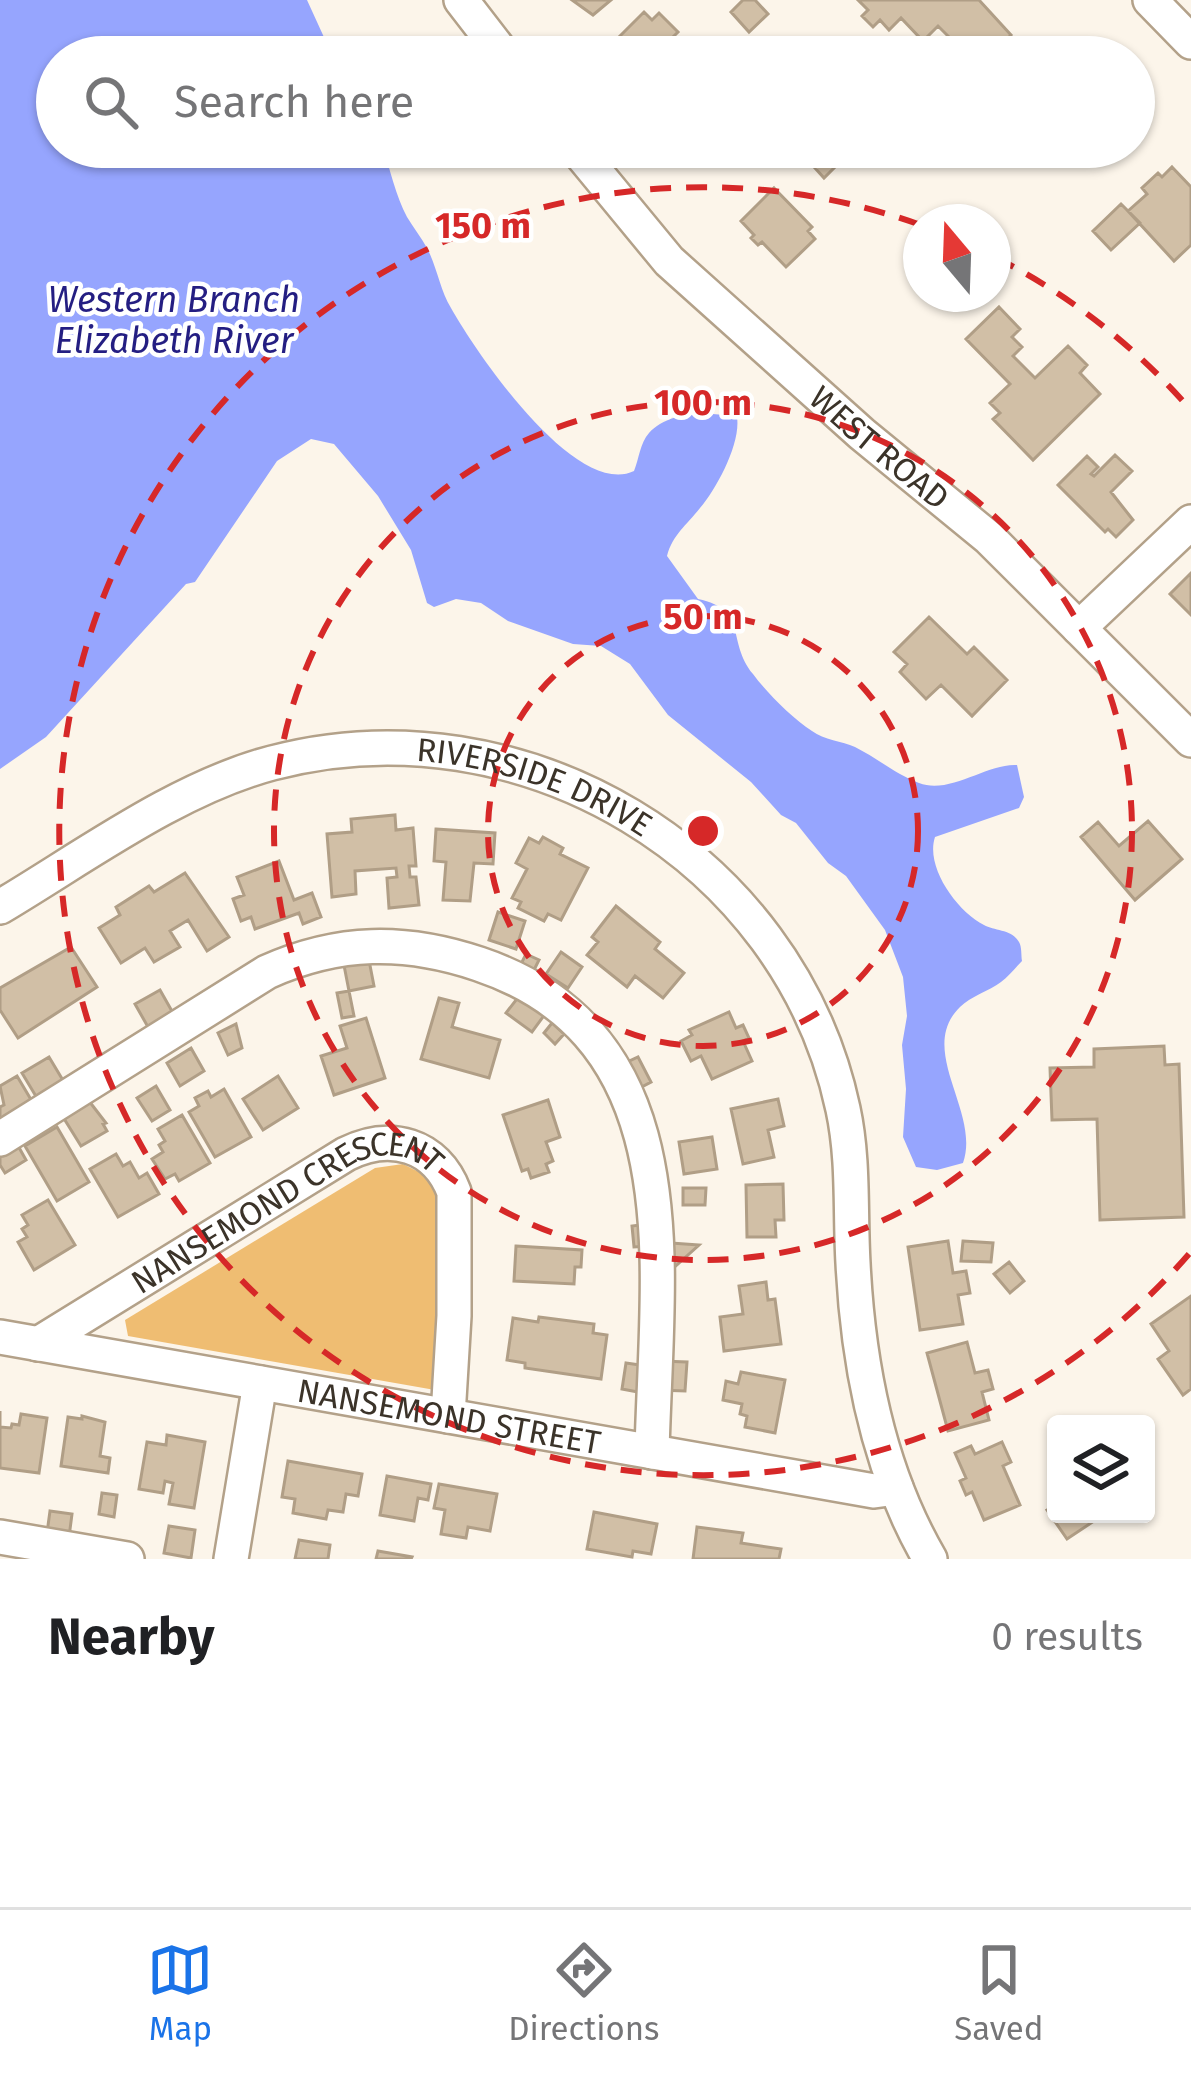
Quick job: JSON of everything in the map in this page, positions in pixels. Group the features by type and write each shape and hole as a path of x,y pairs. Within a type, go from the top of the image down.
{"street":[{"path":"461,0 489,36"},
{"path":"1150,0 1191,42"},
{"name":"WEST ROAD","path":"592,168 669,261 725,315 989,538 1191,740"},
{"path":"1079,628 1191,522"},
{"name":"RIVERSIDE DRIVE","path":"0,908 208,784 271,763 325,752 380,747 496,759 564,780 643,821 712,876 742,908 787,966 824,1043 843,1111 851,1166 853,1263 861,1349 875,1425 896,1488 930,1559"},
{"path":"0,1139 267,972 297,958 336,947 418,946 498,970 536,990 600,1045 638,1118 650,1163 656,1228 652,1452"},
{"name":"NANSEMOND CRESCENT","path":"38,1343 346,1154 365,1144 387,1141 434,1158 454,1192 448,1416"},
{"name":"NANSEMOND STREET","path":"0,1336 874,1491 896,1488"},
{"path":"231,1559 260,1382"},
{"path":"0,1537 127,1559"}],"shaded area":[{"path":"403,1164 427,1176 441,1203 435,1390 128,1336 125,1320 375,1168"}],"water":[{"name":"Western Branch Elizabeth River","path":"0,0 307,0 323,36 36,36 36,168 389,168 403,209 427,248 451,308 504,386 556,443 610,474 634,471 646,437 668,420 703,414 737,417 732,452 720,477 676,536 667,556 698,599 714,604 731,619 745,662 759,681 817,734 855,747 919,783 943,785 1017,765 1024,797 1019,808 935,837 933,849 939,874 954,899 984,925 1012,935 1019,942 1022,961 996,985 964,1003 948,1024 946,1062 964,1123 963,1163 937,1170 916,1167 903,1137 902,1045 907,1016 903,977 885,930 846,876 751,782 668,715 630,664 601,646 573,644 508,621 481,603 456,599 434,607 427,603 411,550 378,496 334,444 311,439 277,461 195,582 186,584 46,737 0,769"}],"building":[{"path":"572,0 611,0 593,15"},
{"path":"743,0 755,0 768,14 749,32 731,12"},
{"path":"858,0 979,0 1011,35 948,36 938,26 928,36 918,36 901,18 889,30 880,20 873,27 862,16 868,10"},
{"path":"644,12 652,20 659,13 678,32 674,36 620,36"},
{"path":"1172,167 1191,187 1191,245 1174,261 1128,211 1147,194 1142,188"},
{"path":"815,168 834,168 824,178"},
{"path":"774,188 812,227 808,231 815,239 786,267 762,242 758,245 751,238 754,235 741,221"},
{"path":"1121,204 1140,223 1111,250 1093,231"},
{"path":"994,312 1004,312 1020,329 1012,337 1022,347 1013,356 1035,378 1068,346 1087,365 1080,373 1100,394 1033,460 993,419 1000,413 990,403 1010,384 966,339"},
{"path":"1115,455 1132,471 1111,492 1133,520 1116,537 1108,529 1105,532 1058,485 1087,456 1098,467 1094,476"},
{"path":"1191,573 1191,615 1170,594"},
{"path":"929,617 967,654 974,647 1007,680 972,716 941,685 926,699 900,672 907,664 894,652"},
{"path":"395,815 396,830 413,828 416,866 409,866 410,877 416,877 419,905 389,908 387,878 397,877 396,868 355,871 356,894 332,897 327,834 352,832 351,819"},
{"path":"1148,821 1182,859 1135,900 1081,837 1098,822 1119,846"},
{"path":"436,829 495,833 493,864 474,863 470,901 443,900 446,862 434,861"},
{"path":"543,837 563,848 560,854 588,868 561,920 548,914 544,921 518,908 521,902 512,898 527,869 516,863 529,838 539,843"},
{"path":"279,861 294,900 312,893 321,917 303,924 299,913 255,929 251,917 241,921 233,899 244,895 237,877"},
{"path":"185,873 229,937 207,951 188,920 170,931 180,947 154,962 145,948 121,963 99,928 120,915 116,907 149,886 154,892"},
{"path":"616,906 660,942 655,949 684,973 663,998 635,976 627,987 587,955 598,942 592,937"},
{"path":"498,912 525,921 516,949 489,940"},
{"path":"71,947 97,987 18,1038 0,1010 0,988"},
{"path":"367,950 374,986 349,991 342,955"},
{"path":"561,952 582,967 568,988 546,974"},
{"path":"526,954 539,960 534,970 521,964"},
{"path":"160,990 173,1013 148,1027 135,1004"},
{"path":"349,991 354,1016 342,1018 337,993"},
{"path":"523,991 548,1010 532,1032 506,1013"},
{"path":"439,998 459,1003 452,1027 500,1040 489,1078 421,1059"},
{"path":"729,1012 736,1028 743,1025 749,1038 743,1041 752,1061 712,1079 701,1056 691,1061 681,1041 692,1035 689,1030"},
{"path":"366,1018 385,1078 334,1095 321,1056 347,1048 340,1026"},
{"path":"552,1023 564,1034 555,1044 544,1033"},
{"path":"236,1024 242,1048 228,1055 218,1033"},
{"path":"1164,1046 1165,1065 1179,1064 1184,1217 1100,1220 1097,1119 1052,1120 1050,1068 1094,1067 1094,1049"},
{"path":"191,1048 204,1071 180,1086 167,1063"},
{"path":"49,1057 67,1087 40,1103 22,1073"},
{"path":"638,1057 651,1082 634,1091 621,1065"},
{"path":"17,1076 33,1103 0,1122 4,1105 0,1086"},
{"path":"278,1076 298,1108 263,1130 243,1099"},
{"path":"156,1086 170,1110 152,1121 137,1098"},
{"path":"224,1089 251,1137 215,1157 189,1112 199,1106 195,1098 208,1091 211,1097"},
{"path":"778,1099 784,1126 768,1130 774,1157 743,1164 731,1109"},
{"path":"548,1100 560,1137 546,1142 553,1161 546,1164 549,1172 531,1178 528,1169 522,1171 503,1115"},
{"path":"89,1101 107,1131 81,1146 63,1117"},
{"path":"182,1115 210,1163 179,1181 175,1174 165,1179 152,1159 163,1152 159,1145 165,1141 158,1129"},
{"path":"57,1127 89,1182 57,1201 25,1146"},
{"path":"12,1135 26,1160 5,1173 0,1165 0,1142"},
{"path":"712,1137 717,1169 684,1174 679,1142"},
{"path":"116,1154 123,1166 130,1162 139,1178 147,1173 159,1194 118,1217 90,1169"},
{"path":"783,1184 784,1220 775,1220 776,1237 747,1237 746,1185"},
{"path":"683,1188 706,1188 705,1205 683,1205"},
{"path":"48,1200 75,1245 34,1270 18,1242 27,1237 22,1229 28,1225 22,1215"},
{"path":"648,1224 650,1246 634,1247 632,1226"},
{"path":"948,1241 953,1273 966,1271 970,1293 958,1295 963,1324 920,1330 908,1247"},
{"path":"963,1241 993,1243 991,1262 961,1261"},
{"path":"671,1243 699,1245 669,1272"},
{"path":"516,1246 582,1250 574,1284 514,1281"},
{"path":"1009,1262 1024,1281 1010,1293 994,1274"},
{"path":"766,1282 768,1300 775,1299 781,1344 724,1351 720,1317 743,1314 739,1286"},
{"path":"1191,1296 1191,1389 1183,1395 1158,1359 1169,1351 1151,1324"},
{"path":"539,1317 594,1324 593,1333 607,1335 601,1379 525,1368 525,1363 507,1360 513,1318 538,1322"},
{"path":"967,1342 975,1373 988,1370 993,1389 982,1392 989,1420 948,1431 927,1353"},
{"path":"660,1361 687,1362 685,1391 658,1390"},
{"path":"626,1363 647,1366 643,1393 622,1389"},
{"path":"741,1372 785,1380 775,1433 745,1427 742,1404 723,1400 726,1381 738,1384"},
{"path":"21,1414 47,1418 39,1473 0,1468 0,1427 19,1425"},
{"path":"68,1417 105,1422 100,1456 110,1458 108,1473 61,1466"},
{"path":"167,1435 205,1442 194,1508 169,1504 173,1483 165,1481 163,1493 139,1489 147,1442 166,1445"},
{"path":"1002,1442 1011,1462 1003,1466 1020,1505 984,1520 972,1492 966,1495 960,1481 966,1478 955,1453 971,1446 975,1454"},
{"path":"288,1461 362,1474 358,1496 346,1494 343,1512 328,1510 326,1519 293,1513 295,1499 282,1497"},
{"path":"387,1476 431,1484 428,1500 418,1498 414,1521 380,1515"},
{"path":"439,1484 497,1494 490,1531 468,1527 466,1538 441,1534 445,1510 434,1508"},
{"path":"102,1493 117,1495 114,1517 99,1514"},
{"path":"50,1511 72,1514 69,1537 47,1533"},
{"path":"594,1512 657,1524 651,1554 633,1551 632,1557 587,1549"},
{"path":"1056,1523 1091,1523 1067,1539"},
{"path":"169,1526 195,1530 191,1558 164,1553"},
{"path":"697,1527 743,1533 741,1543 781,1549 779,1559 693,1559"},
{"path":"299,1540 330,1545 328,1559 295,1559"},
{"path":"378,1551 412,1557 376,1559"}]}
